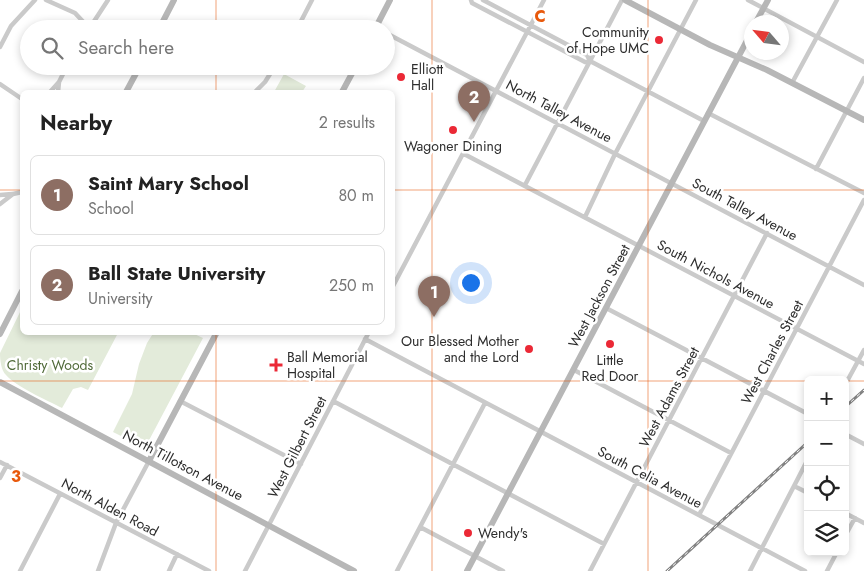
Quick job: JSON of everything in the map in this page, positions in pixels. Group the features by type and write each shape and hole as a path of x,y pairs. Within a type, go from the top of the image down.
{"main road":[{"path":"380,20 390,0"},
{"path":"623,0 724,52 792,83 864,120"},
{"path":"760,15 768,0"},
{"path":"163,20 172,1"},
{"name":"West Jackson Street","path":"467,571 744,46"},
{"path":"127,90 135,75"},
{"path":"343,90 351,75"},
{"path":"0,334 20,295"},
{"path":"149,460 215,335"},
{"name":"North Tillotson Avenue","path":"0,382 354,571"}],"street":[{"path":"0,47 11,26 35,0"},
{"path":"46,0 75,13 81,20"},
{"path":"95,20 108,0"},
{"path":"301,20 312,0"},
{"path":"471,0 472,3 585,62 590,61 704,121"},
{"path":"483,0 587,55 590,61"},
{"path":"395,282 544,0"},
{"path":"525,185 623,0"},
{"path":"585,217 615,154 696,0"},
{"path":"748,0 864,62"},
{"path":"792,83 837,0"},
{"name":"North Talley Avenue","path":"395,38 615,154"},
{"path":"52,90 62,75"},
{"path":"257,90 269,75"},
{"path":"816,168 864,78"},
{"path":"58,90 59,82"},
{"path":"0,84 20,98"},
{"path":"708,113 864,193"},
{"name":"South Nichols Avenue","path":"464,154 864,364"},
{"name":"South Talley Avenue","path":"615,154 864,285"},
{"path":"0,195 20,192"},
{"path":"0,204 13,194"},
{"name":"West Charles Street","path":"699,515 864,200"},
{"name":"West Adams Street","path":"590,571 767,234"},
{"path":"606,308 804,412"},
{"name":"West Gilbert Street","path":"245,571 367,335"},
{"name":"South Celia Avenue","path":"365,339 805,571"},
{"path":"849,377 864,350"},
{"path":"574,370 731,453"},
{"path":"180,401 301,464"},
{"path":"332,401 604,544"},
{"path":"397,571 485,403"},
{"path":"849,436 864,444"},
{"path":"98,571 116,522 149,460"},
{"name":"North Alden Road","path":"0,462 209,571"},
{"path":"0,478 7,465"},
{"path":"750,571 804,466"},
{"path":"794,486 804,491"},
{"path":"20,571 60,494"},
{"path":"849,515 864,523"},
{"path":"849,529 855,518"},
{"path":"420,527 503,571"},
{"path":"169,571 177,554"},
{"path":"827,571 835,556"}],"green space":[{"path":"283,75 306,86 303,90 275,90"},
{"name":"Christy Woods","path":"20,312 20,335 117,335 88,390 81,387 73,389 62,408 11,380 3,370 0,353"},
{"path":"152,335 196,335 203,338 146,446 143,447 113,432 132,394 139,364"}],"railway":[{"path":"849,403 864,390"},
{"path":"667,571 804,446"}],"place":[{"name":"Community of Hope UMC","path":"659,40"},
{"name":"Elliott Hall","path":"401,77"},
{"name":"Ball State University","path":"474,122"},
{"name":"Wagoner Dining","path":"453,130"},
{"name":"Saint Mary School","path":"434,317"},
{"name":"Little Red Door","path":"610,344"},
{"name":"Our Blessed Mother and the Lord","path":"529,349"},
{"name":"Ball Memorial Hospital","path":"276,365"},
{"name":"Wendy's","path":"468,533"}]}
